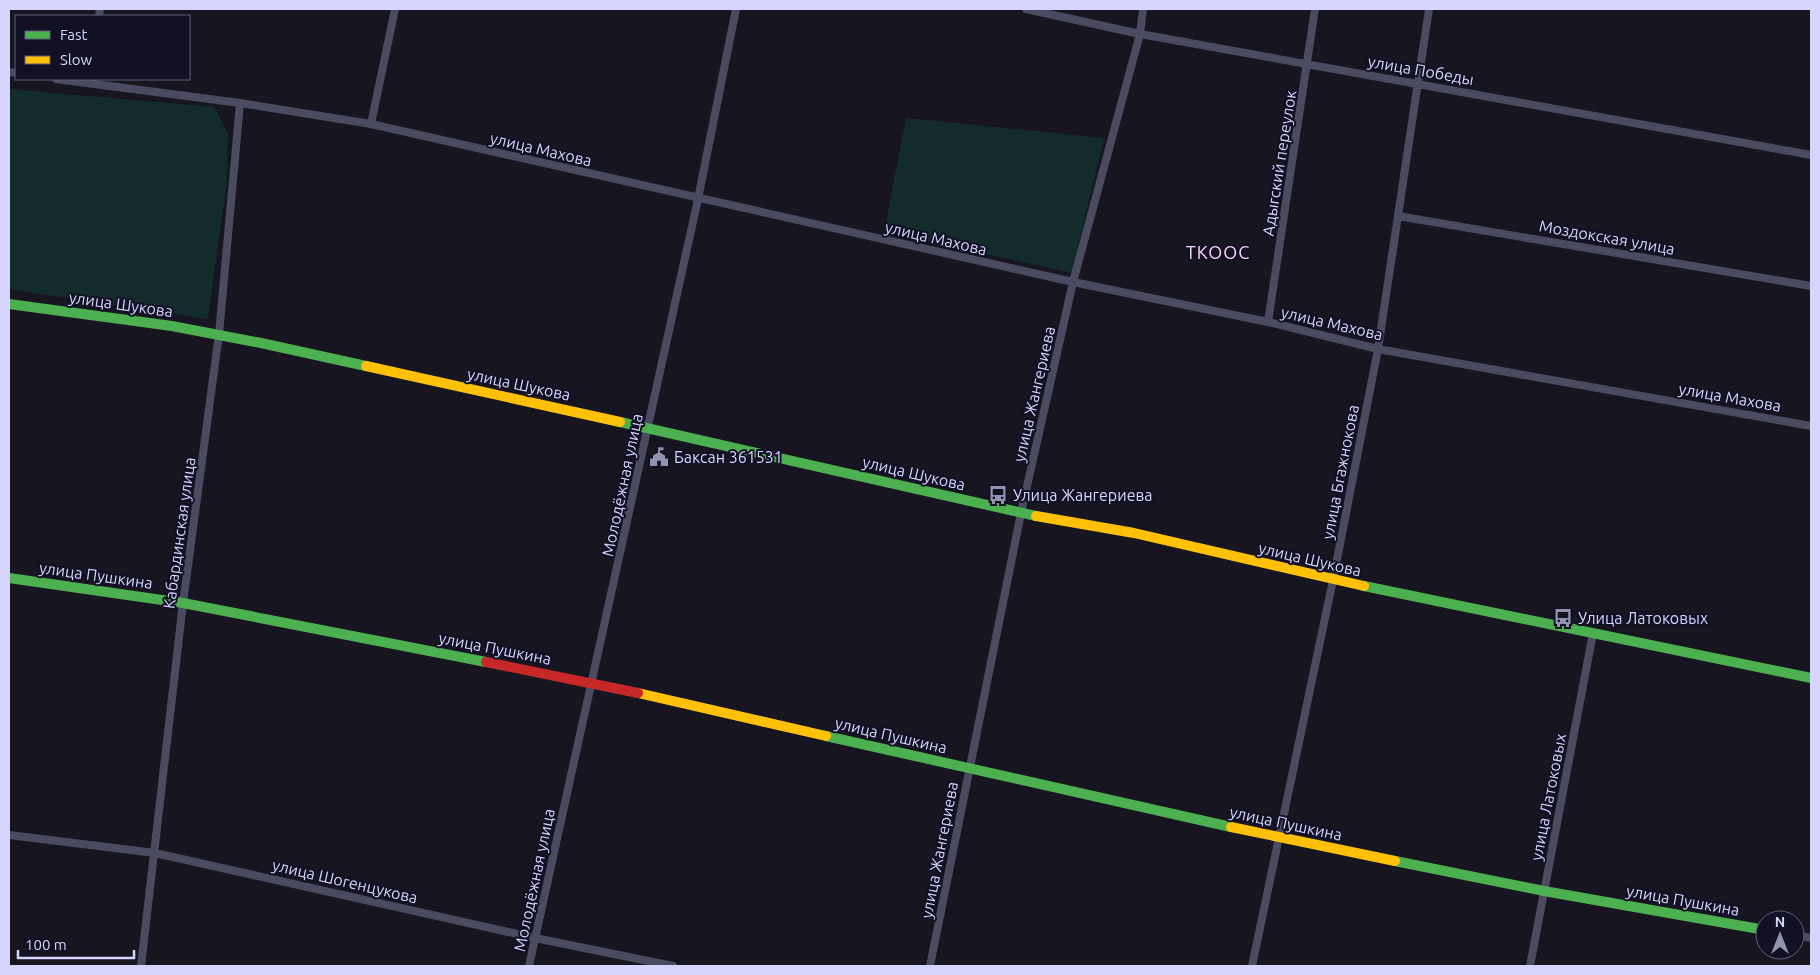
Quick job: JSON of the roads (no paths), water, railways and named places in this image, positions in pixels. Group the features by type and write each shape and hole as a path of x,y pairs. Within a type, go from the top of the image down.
{"main road":[{"name":"улица Шукова","path":"9,304 219,334 648,428 1021,513 1134,533 1333,580 1811,678"},
{"name":"улица Пушкина","path":"9,578 184,603 592,682 970,769 1278,837 1544,891 1755,928"}],"street":[{"path":"371,124 395,9"},
{"name":"Молодёжная улица","path":"530,966 698,199 736,9"},
{"name":"улица Победы","path":"1026,9 1140,34 1811,155"},
{"name":"улица Жангериева","path":"930,966 1021,513 1073,282 1140,34 1143,9"},
{"name":"Адыгский переулок","path":"1268,322 1315,9"},
{"name":"улица Бгажнокова","path":"1252,966 1333,580 1378,349 1429,9"},
{"name":"улица Махова","path":"73,80 240,103 371,124 1073,282 1268,322 1378,349 1811,426"},
{"name":"Кабардинская улица","path":"141,966 184,603 219,334 240,103"},
{"name":"Моздокская улица","path":"1398,216 1811,286"},
{"name":"улица Латоковых","path":"1530,966 1594,633"},
{"name":"улица Шогенцукова","path":"9,835 155,853 535,938 672,966"}],"place":[{"name":"Баксан 361531","path":"659,457"},
{"name":"Улица Жангериева","path":"998,495"},
{"name":"Улица Латоковых","path":"1563,618"}],"district":[{"name":"ТКООС","path":"1218,253"}]}
